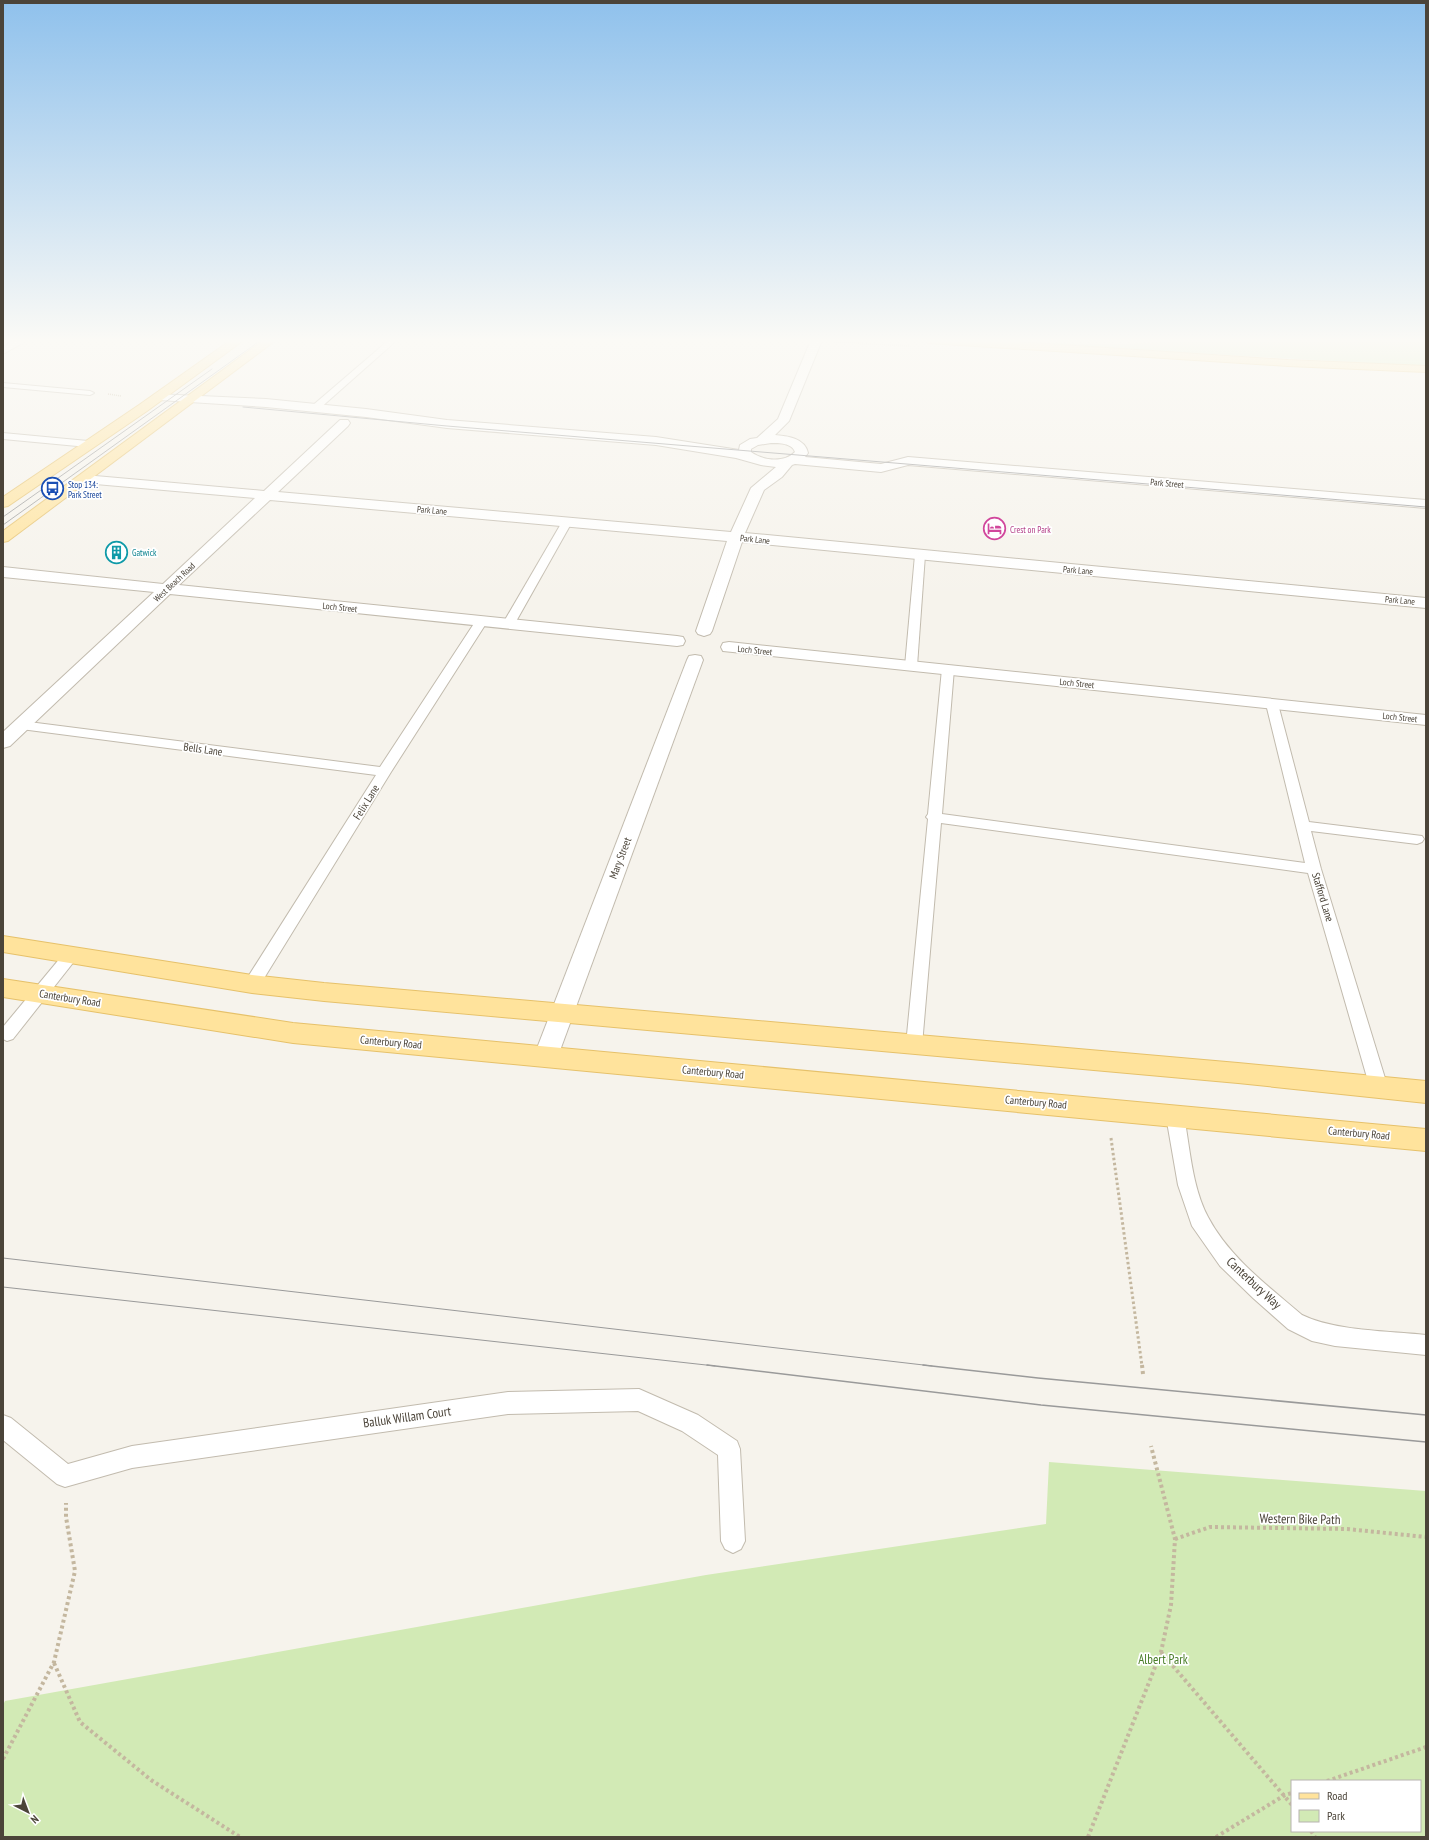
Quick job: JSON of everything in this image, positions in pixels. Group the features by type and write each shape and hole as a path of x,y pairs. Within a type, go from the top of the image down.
{"main road":[{"path":"3,502 116,426"},
{"path":"3,538 154,426"},
{"path":"3,944 252,984 324,992 1238,1073 1426,1092"},
{"name":"Canterbury Road","path":"3,988 293,1033 1426,1140"}],"street":[{"name":"West Beach Road","path":"3,742 267,495 333,426"},
{"path":"470,426 656,441 676,446 714,450 753,471 777,474 802,453 786,426"},
{"path":"704,631 736,537 753,471 745,453 745,448 758,441 777,426"},
{"path":"656,441 681,436 724,439"},
{"path":"738,440 758,441 780,439 797,445 812,447"},
{"name":"Park Street","path":"886,454 908,461 1426,504"},
{"name":"Park Street","path":"753,471 769,463 791,461 881,468 908,461"},
{"name":"Park Lane","path":"84,479 736,537 1426,603"},
{"name":"Loch Street","path":"3,572 508,625 678,640"},
{"path":"704,631 720,635 728,643 713,656 686,658 676,650 675,645 678,640 688,634 704,631"},
{"name":"Loch Street","path":"713,656 948,669 1426,720"},
{"name":"Mary Street","path":"546,1056 562,1012 713,656"}],"lane":[{"path":"3,436 88,444"},
{"path":"508,625 567,522"},
{"path":"911,666 920,555"},
{"name":"Felix Lane","path":"252,984 384,772 481,622"},
{"path":"914,1045 933,817 948,669"},
{"name":"Stafford Lane","path":"1272,704 1314,869 1379,1088"},
{"name":"Bells Lane","path":"21,725 384,772"},
{"path":"933,817 1314,869"},
{"path":"1303,826 1417,839"},
{"path":"7,1034 71,955"},
{"name":"Canterbury Way","path":"1175,1116 1187,1185 1199,1220 1227,1260 1260,1291 1295,1322 1312,1331 1335,1336 1426,1345"},
{"name":"Balluk Willam Court","path":"65,1476 132,1457 508,1403 639,1400 690,1423 729,1449 733,1541"},
{"path":"3,1426 65,1476"}],"path":[{"path":"1107,1109 1143,1374"},
{"path":"1088,1837 1161,1652 1171,1605 1176,1539 1150,1446"},
{"path":"3,1759 10,1743 54,1662 76,1571 66,1517 65,1476"},
{"name":"Western Bike Path","path":"1176,1539 1210,1527 1348,1530 1426,1536"},
{"path":"1161,1652 1291,1804"},
{"path":"54,1662 80,1722 151,1780 240,1837"},
{"path":"1330,1780 1426,1747"},
{"path":"1216,1837 1285,1795 1291,1793"}],"green space":[{"name":"Albert Park","path":"1049,1462 1426,1491 1426,1837 3,1837 3,1705 5,1701 706,1575 1046,1524"}],"tram line":[{"path":"3,517 132,426"},
{"path":"3,525 141,426"},
{"path":"446,426 1426,507"},
{"path":"3,1258 932,1366"},
{"path":"3,1287 715,1366"},
{"path":"707,1365 1041,1405 1426,1442"},
{"path":"923,1365 1038,1378 1426,1415"}],"place":[{"name":"Stop 134: Park Street","path":"53,489"},
{"name":"Crest on Park","path":"995,529"},
{"name":"Gatwick","path":"117,552"}]}
